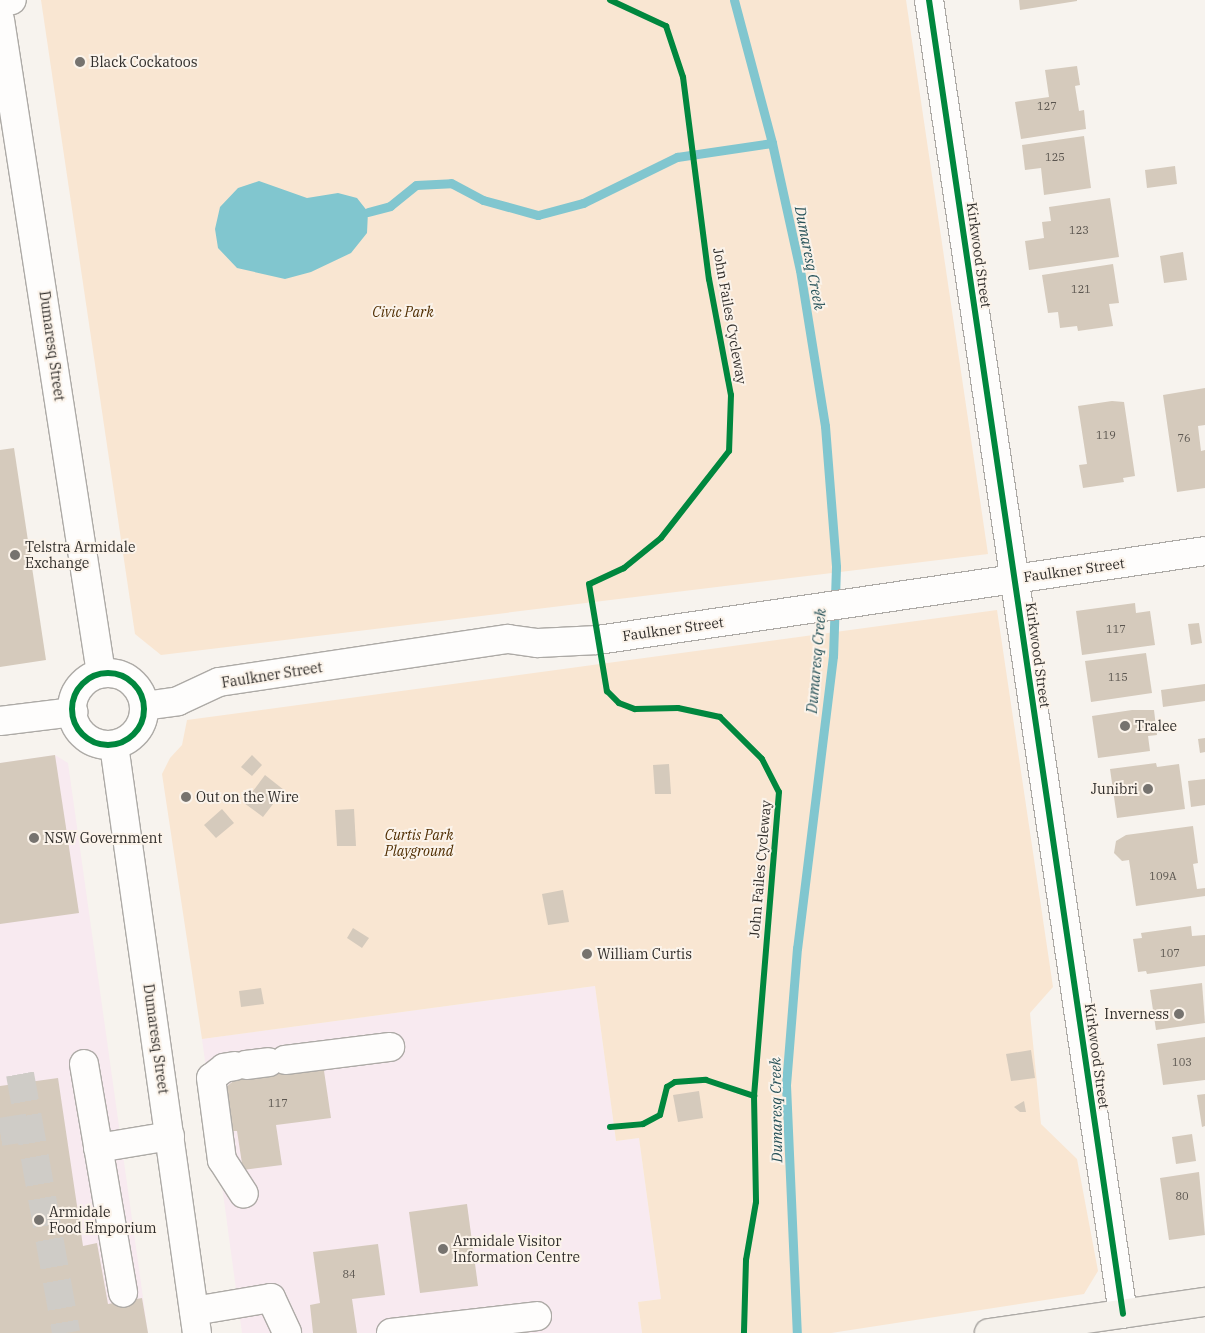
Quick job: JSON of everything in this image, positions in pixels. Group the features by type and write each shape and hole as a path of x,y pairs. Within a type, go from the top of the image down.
{"main road":[{"path":"988,1333 1205,1302"}],"street":[{"path":"0,3 12,0"},
{"name":"Kirkwood Street","path":"929,0 1122,1314"},
{"name":"Dumaresq Street","path":"0,20 101,674"},
{"name":"Faulkner Street","path":"144,706 178,701 219,682 498,640 538,643 598,640 1205,551"},
{"path":"101,674 116,674 130,680 140,691 144,706 143,719 137,731 114,745 98,744 86,738 77,726 73,712 75,696 81,686 101,674"},
{"path":"0,721 73,712"},
{"name":"Dumaresq Street","path":"114,745 195,1322"},
{"path":"244,1194 222,1160 211,1078 224,1068 390,1046"},
{"path":"84,1064 123,1293"},
{"path":"98,1148 170,1136"},
{"path":"195,1322 271,1298 287,1333"},
{"path":"391,1333 537,1316"}],"shaded area":[{"path":"55,755 68,763 148,1333 0,1333 0,763"},
{"path":"595,986 616,1141 639,1138 661,1299 638,1302 642,1333 242,1333 202,1039"}],"green space":[{"name":"Civic Park","path":"41,0 906,0 988,554 161,655 135,634"},
{"name":"Curtis Park Playground","path":"997,610 1053,987 1030,1013 1041,1124 1077,1159 1098,1271 1084,1294 831,1333 642,1333 638,1302 661,1299 639,1138 616,1141 595,986 202,1039 162,774 170,758 182,745 187,720"}],"water":[{"path":"259,181 307,198 338,193 357,198 368,212 367,233 351,253 311,272 285,279 237,268 218,248 215,229 220,207 238,188"}],"building":[{"path":"1019,0 1077,0 1077,1 1020,10"},
{"path":"1077,66 1080,85 1075,86 1079,111 1084,110 1086,129 1021,139 1015,102 1049,97 1045,70"},
{"path":"1084,136 1091,188 1044,195 1041,168 1025,170 1022,145"},
{"path":"1175,166 1177,184 1147,188 1145,170"},
{"path":"1110,198 1119,257 1029,270 1025,241 1044,238 1042,222 1051,221 1049,207"},
{"path":"1183,252 1187,280 1164,283 1160,256"},
{"path":"1113,264 1119,303 1109,304 1113,326 1078,331 1077,326 1060,328 1058,312 1048,313 1042,275"},
{"path":"1205,388 1205,425 1198,426 1201,451 1205,450 1205,488 1177,492 1163,395"},
{"path":"1112,401 1124,402 1135,476 1123,478 1124,482 1083,488 1079,465 1087,464 1078,406"},
{"name":"Telstra Armidale Exchange","path":"14,448 46,660 0,667 0,450"},
{"path":"1135,603 1136,613 1150,611 1155,645 1082,655 1076,611"},
{"path":"1199,623 1202,643 1191,645 1188,624"},
{"path":"1146,653 1152,693 1091,702 1085,661"},
{"path":"1205,684 1205,701 1163,707 1161,690"},
{"name":"Tralee","path":"1132,710 1154,710 1157,735 1148,736 1150,751 1098,758 1092,716"},
{"path":"1205,738 1205,752 1200,753 1198,739"},
{"name":"NSW Government","path":"55,755 79,913 0,924 0,763"},
{"path":"252,755 262,765 252,776 241,767"},
{"name":"Junibri","path":"1156,763 1157,767 1179,764 1185,809 1117,818 1110,769"},
{"path":"669,764 671,794 655,794 653,765"},
{"path":"265,775 284,790 263,817 244,803"},
{"path":"1205,779 1205,805 1191,807 1188,781"},
{"path":"222,809 234,823 216,838 204,825"},
{"path":"354,809 356,846 337,846 335,810"},
{"path":"1193,826 1198,863 1193,864 1197,889 1205,888 1205,896 1136,906 1129,860 1122,861 1114,853 1116,841 1126,835"},
{"path":"563,890 569,922 548,925 542,894"},
{"path":"1191,926 1192,936 1205,935 1205,966 1147,974 1146,971 1138,972 1133,939 1142,938 1141,933"},
{"path":"353,928 369,938 362,948 347,938"},
{"name":"Inverness","path":"1202,983 1205,1023 1156,1030 1150,990"},
{"path":"261,988 264,1004 241,1007 239,991"},
{"path":"1205,1037 1205,1080 1163,1085 1157,1044"},
{"path":"1031,1050 1035,1078 1011,1081 1006,1054"},
{"path":"323,1064 331,1118 276,1125 282,1165 243,1170 237,1131 232,1131 226,1087 237,1078"},
{"name":"Armidale Food Emporium","path":"58,1078 83,1246 97,1243 108,1304 142,1298 148,1333 0,1333 0,1086"},
{"path":"699,1091 703,1118 678,1122 673,1095"},
{"path":"1205,1094 1205,1126 1202,1127 1197,1095"},
{"path":"1024,1101 1026,1112 1020,1112 1014,1107"},
{"path":"1192,1134 1196,1161 1176,1164 1172,1137"},
{"path":"1199,1172 1205,1235 1169,1240 1160,1178"},
{"name":"Armidale Visitor Information Centre","path":"467,1204 478,1286 420,1293 409,1212"},
{"path":"378,1244 385,1295 352,1299 357,1333 313,1333 310,1305 320,1303 313,1252"}],"waterway":[{"name":"Dumaresq Creek","path":"734,0 772,143 800,270 825,426 836,567 833,656 797,948 786,1085 797,1333"},
{"path":"368,212 390,206 416,185 451,183 483,200 538,215 583,203 677,157 772,143"}],"tunnel":[{"path":"20,1074 66,1333"},
{"path":"0,1132 30,1127"}],"cycle path":[{"name":"John Failes Cycleway","path":"610,0 666,26 683,77 709,279 731,395 729,451 661,538 624,568 589,584 607,691 619,703 635,709 678,708 720,717 762,759 779,792 754,1096 756,1202 746,1260 744,1333"},
{"path":"929,0 1123,1314"},
{"path":"108,673 128,679 138,689 144,709 138,729 128,739 108,745 88,739 78,729 72,709 78,689 88,679 108,673"},
{"path":"610,1127 643,1124 660,1115 667,1087 675,1082 706,1080 754,1096"}],"place":[{"name":"Black Cockatoos","path":"80,62"},
{"name":"Telstra Armidale Exchange","path":"15,555"},
{"name":"Tralee","path":"1125,726"},
{"name":"Junibri","path":"1148,789"},
{"name":"Out on the Wire","path":"186,797"},
{"name":"NSW Government","path":"34,838"},
{"name":"William Curtis","path":"587,954"},
{"name":"Inverness","path":"1179,1014"},
{"name":"Armidale Food Emporium","path":"39,1220"},
{"name":"Armidale Visitor Information Centre","path":"443,1249"}]}
